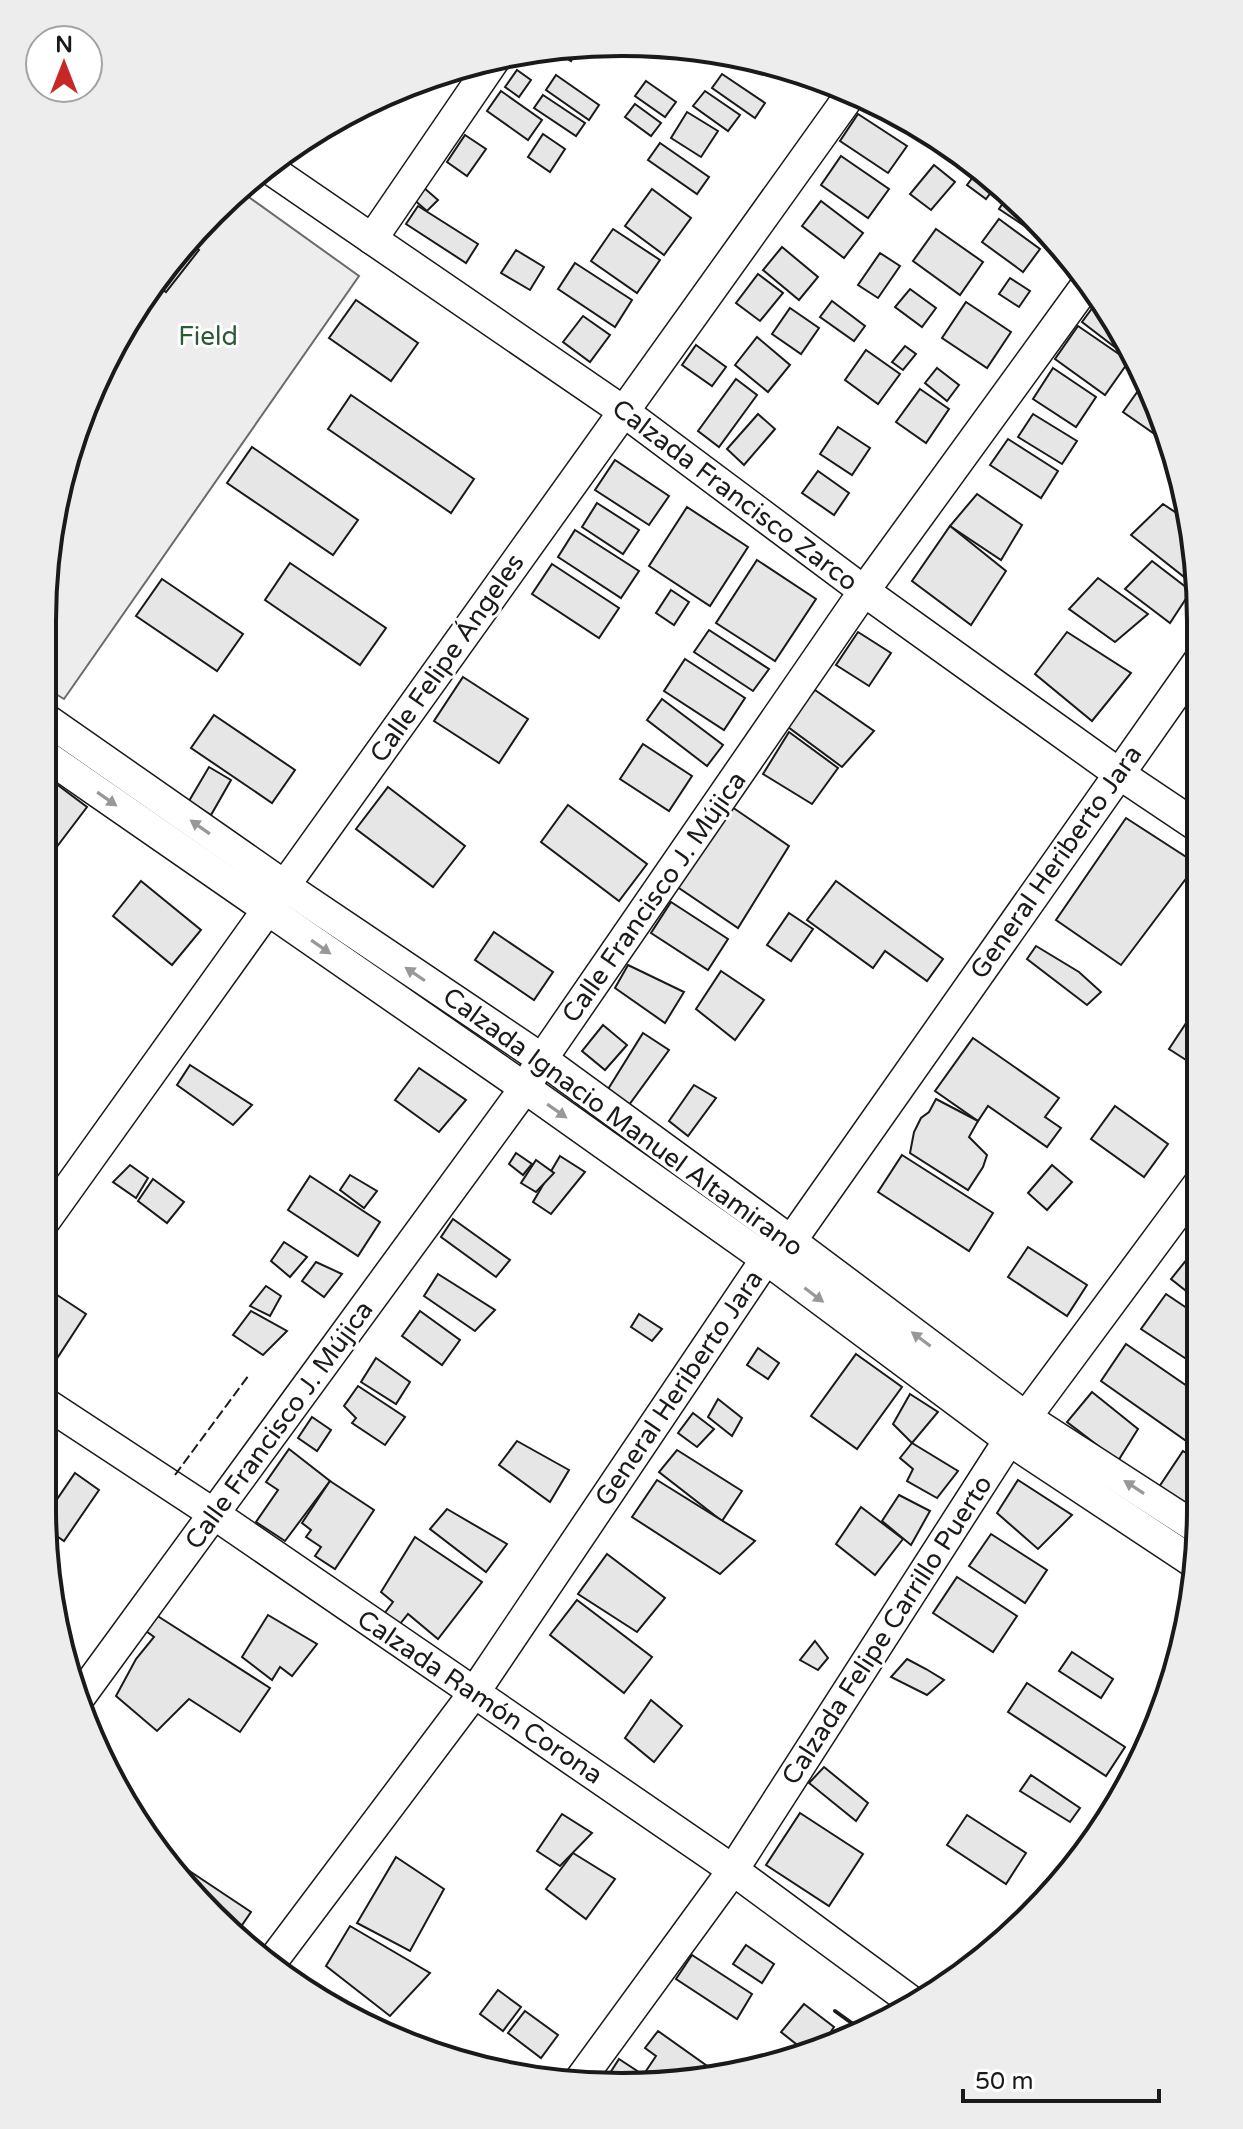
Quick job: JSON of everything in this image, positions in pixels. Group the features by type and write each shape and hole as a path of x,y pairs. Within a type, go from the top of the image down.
{"street":[{"path":"372,239 486,73"},
{"name":"Calle Felipe Ángeles","path":"56,1206 845,102"},
{"name":"Calzada Francisco Zarco","path":"276,173 623,411 864,591 1187,819"},
{"name":"Calle Francisco J. Mújica","path":"86,1689 525,1088 864,591 1081,292"},
{"name":"General Heriberto Jara","path":"277,1956 474,1693 766,1259 791,1241 1187,677"},
{"name":"Calzada Ignacio Manuel Altamirano","path":"56,727 525,1088 766,1259 1018,1429 1187,1523"},
{"name":"Calzada Ignacio Manuel Altamirano","path":"56,762 542,1059 791,1241 1018,1429 1185,1555"},
{"name":"Calzada Felipe Carrillo Puerto","path":"586,2072 733,1870 1018,1429 1187,1200"},
{"name":"Calzada Ramón Corona","path":"56,1410 214,1514 733,1870 905,1996"}],"shaded area":[{"path":"248,197 359,276 64,699 56,694 57,585 67,511 86,440 114,371 151,307 196,249"}],"building":[{"path":"517,70 531,80 519,97 505,87"},
{"path":"722,74 765,103 755,118 712,88"},
{"path":"556,75 599,105 589,120 546,90"},
{"path":"646,81 676,102 665,117 635,96"},
{"path":"501,91 542,120 528,140 487,111"},
{"path":"705,91 740,115 728,131 693,106"},
{"path":"543,95 585,123 576,136 534,108"},
{"path":"635,104 661,123 651,136 625,117"},
{"path":"687,112 718,131 701,157 671,138"},
{"path":"858,114 907,146 888,173 840,141"},
{"path":"543,134 565,149 550,172 528,157"},
{"path":"465,135 486,149 467,176 447,162"},
{"path":"660,143 709,177 697,194 648,160"},
{"path":"841,156 889,189 868,218 821,185"},
{"path":"934,165 955,182 931,210 910,194"},
{"path":"972,178 990,193 986,199 967,185"},
{"path":"415,180 438,200 427,211 405,192"},
{"path":"652,189 691,218 664,255 625,226"},
{"path":"821,201 863,233 844,258 802,226"},
{"path":"1002,204 1025,227 999,209"},
{"path":"418,206 478,244 466,263 406,224"},
{"path":"999,219 1040,249 1023,272 982,242"},
{"path":"613,229 660,260 637,293 591,261"},
{"path":"936,229 983,262 960,295 913,261"},
{"path":"782,247 818,277 799,300 763,270"},
{"path":"197,248 199,250 166,292 163,290"},
{"path":"516,250 544,267 530,290 501,273"},
{"path":"880,253 900,266 878,298 858,285"},
{"path":"575,263 632,300 615,327 558,289"},
{"path":"758,274 783,293 760,321 736,303"},
{"path":"1010,278 1030,291 1019,307 999,294"},
{"path":"910,289 936,308 922,327 895,307"},
{"path":"356,300 418,343 391,381 329,338"},
{"path":"832,301 865,326 854,341 820,317"},
{"path":"966,302 1011,332 987,368 942,338"},
{"path":"790,308 819,328 801,354 772,334"},
{"path":"1092,308 1116,348 1082,322"},
{"path":"583,316 610,335 590,362 563,342"},
{"path":"1078,326 1120,355 1126,365 1105,395 1055,359"},
{"path":"757,337 790,365 768,392 735,365"},
{"path":"696,345 726,367 712,386 682,365"},
{"path":"905,346 916,354 903,370 892,362"},
{"path":"866,350 900,374 878,404 845,380"},
{"path":"937,368 959,385 947,401 925,383"},
{"path":"1053,368 1096,397 1076,427 1033,399"},
{"path":"736,379 757,395 719,447 698,431"},
{"path":"920,389 949,409 926,443 896,422"},
{"path":"1138,391 1155,434 1123,412"},
{"path":"351,395 474,479 451,513 328,429"},
{"path":"758,414 775,429 744,465 727,449"},
{"path":"1033,414 1077,441 1062,464 1018,437"},
{"path":"838,427 870,448 852,475 820,454"},
{"path":"1008,439 1058,471 1041,498 990,465"},
{"path":"252,447 358,520 333,555 227,483"},
{"path":"615,460 669,496 649,525 595,490"},
{"path":"818,471 849,493 834,515 802,493"},
{"path":"977,494 1022,525 1001,560 950,526"},
{"path":"597,503 639,530 623,554 582,527"},
{"path":"1163,504 1176,513 1185,578 1131,535"},
{"path":"687,507 748,547 710,606 649,566"},
{"path":"950,526 1006,571 971,625 912,581"},
{"path":"575,530 639,571 621,598 558,557"},
{"path":"757,560 816,599 775,661 716,623"},
{"path":"1152,561 1186,587 1186,598 1170,623 1125,589"},
{"path":"290,563 386,628 360,665 265,600"},
{"path":"552,564 619,608 599,638 532,594"},
{"path":"1098,578 1148,614 1115,642 1069,609"},
{"path":"162,579 243,634 217,671 136,616"},
{"path":"671,590 689,602 674,625 656,613"},
{"path":"709,630 769,669 753,691 694,652"},
{"path":"858,632 891,653 869,686 836,665"},
{"path":"1067,632 1131,673 1092,721 1035,674"},
{"path":"685,659 745,698 724,730 664,691"},
{"path":"463,677 528,719 499,763 434,721"},
{"path":"815,690 874,731 842,767 784,724"},
{"path":"662,699 723,745 707,766 647,720"},
{"path":"214,715 295,770 272,803 191,748"},
{"path":"789,732 838,768 812,804 763,774"},
{"path":"643,744 692,776 669,811 620,779"},
{"path":"209,767 231,780 211,815 189,801"},
{"path":"56,784 87,807 56,848"},
{"path":"388,787 465,846 433,887 356,829"},
{"path":"568,805 647,864 619,901 541,842"},
{"path":"732,807 789,846 738,928 676,886"},
{"path":"1126,818 1187,858 1187,877 1121,965 1056,920"},
{"path":"141,881 201,930 172,965 113,916"},
{"path":"836,881 943,959 927,981 885,951 873,968 807,920"},
{"path":"671,902 728,939 708,970 651,933"},
{"path":"789,913 813,929 791,961 767,945"},
{"path":"494,932 553,972 534,1000 475,960"},
{"path":"1036,946 1079,972 1101,992 1087,1005 1027,959"},
{"path":"628,965 684,992 665,1023 615,988"},
{"path":"721,971 764,1000 735,1040 696,1009"},
{"path":"1187,1022 1187,1061 1169,1049"},
{"path":"603,1025 627,1045 605,1070 582,1051"},
{"path":"643,1033 669,1050 626,1109 605,1094"},
{"path":"973,1038 1059,1098 1045,1117 1061,1128 1047,1147 988,1106 978,1121 935,1091"},
{"path":"190,1065 252,1105 233,1125 177,1085"},
{"path":"419,1068 466,1100 439,1132 395,1100"},
{"path":"694,1085 716,1098 688,1136 669,1121"},
{"path":"936,1099 978,1121 969,1137 987,1155 968,1190 910,1153 914,1132"},
{"path":"1115,1106 1168,1144 1144,1177 1091,1139"},
{"path":"516,1153 532,1164 523,1175 509,1164"},
{"path":"902,1155 993,1213 969,1251 878,1192"},
{"path":"560,1156 585,1172 551,1214 533,1202"},
{"path":"536,1160 554,1173 536,1192 521,1183"},
{"path":"130,1165 148,1178 136,1198 113,1182"},
{"path":"1052,1165 1072,1182 1047,1210 1028,1193"},
{"path":"350,1175 377,1191 364,1208 340,1190"},
{"path":"310,1176 380,1222 358,1256 288,1210"},
{"path":"153,1179 184,1202 167,1223 138,1201"},
{"path":"453,1219 510,1260 496,1277 441,1237"},
{"path":"284,1242 307,1257 290,1277 271,1261"},
{"path":"1028,1247 1087,1285 1067,1316 1008,1277"},
{"path":"1187,1259 1187,1292 1171,1279"},
{"path":"316,1262 342,1274 324,1297 302,1281"},
{"path":"438,1274 495,1310 475,1331 424,1296"},
{"path":"266,1286 281,1296 270,1316 250,1306"},
{"path":"56,1294 86,1314 56,1360"},
{"path":"1166,1294 1187,1308 1187,1359 1141,1329"},
{"path":"251,1311 287,1331 263,1355 233,1335"},
{"path":"420,1311 460,1340 442,1365 402,1336"},
{"path":"639,1314 662,1329 652,1341 631,1327"},
{"path":"1126,1344 1187,1386 1187,1441 1101,1381"},
{"path":"758,1348 779,1363 768,1379 747,1365"},
{"path":"856,1354 902,1387 857,1449 811,1416"},
{"path":"376,1358 410,1382 396,1404 361,1382"},
{"path":"358,1386 405,1417 385,1445 352,1423 356,1418 344,1406"},
{"path":"1092,1392 1138,1429 1118,1461 1067,1422"},
{"path":"910,1394 938,1412 912,1443 893,1424"},
{"path":"718,1399 742,1418 732,1436 708,1417"},
{"path":"693,1413 714,1429 697,1447 678,1433"},
{"path":"312,1417 331,1430 317,1451 298,1438"},
{"path":"517,1441 569,1470 550,1502 499,1465"},
{"path":"912,1443 958,1471 937,1498 907,1481 913,1469 900,1458"},
{"path":"289,1449 330,1481 285,1541 256,1522 278,1490 266,1482"},
{"path":"677,1450 742,1491 722,1521 659,1472"},
{"path":"1183,1451 1187,1454 1187,1505 1159,1487"},
{"path":"75,1473 99,1490 64,1541 57,1536 56,1501"},
{"path":"657,1480 755,1541 720,1574 632,1517"},
{"path":"1018,1480 1072,1515 1038,1549 997,1513"},
{"path":"330,1481 374,1510 335,1569 315,1556 321,1547 306,1537 311,1530 302,1523"},
{"path":"899,1495 930,1511 911,1545 882,1521"},
{"path":"861,1507 903,1539 875,1575 836,1544"},
{"path":"447,1509 507,1544 486,1572 430,1529"},
{"path":"991,1534 1047,1570 1025,1603 969,1566"},
{"path":"415,1537 482,1582 438,1639 408,1614 396,1629 381,1618 393,1602 381,1592"},
{"path":"607,1554 665,1598 637,1632 578,1594"},
{"path":"957,1577 1017,1616 993,1652 933,1613"},
{"path":"577,1600 652,1657 624,1693 550,1635"},
{"path":"156,1615 270,1688 240,1732 189,1699 157,1731 116,1696 136,1659 154,1637 146,1631"},
{"path":"268,1615 317,1644 292,1676 280,1667 272,1680 242,1657"},
{"path":"815,1641 828,1658 818,1670 800,1660"},
{"path":"1072,1652 1113,1679 1101,1698 1059,1671"},
{"path":"907,1659 944,1680 927,1695 891,1677"},
{"path":"1027,1683 1125,1747 1106,1776 1008,1712"},
{"path":"651,1700 682,1726 654,1762 625,1738"},
{"path":"824,1767 868,1803 856,1821 809,1783"},
{"path":"1031,1775 1080,1808 1070,1822 1020,1791"},
{"path":"800,1813 863,1854 829,1906 766,1865"},
{"path":"562,1814 592,1833 560,1866 537,1851"},
{"path":"967,1815 1026,1853 1006,1884 947,1845"},
{"path":"573,1853 615,1879 586,1919 546,1889"},
{"path":"396,1857 444,1889 410,1951 357,1923"},
{"path":"188,1870 251,1912 242,1926"},
{"path":"350,1926 430,1973 390,2016 326,1966"},
{"path":"746,1945 774,1964 762,1983 733,1964"},
{"path":"692,1955 752,1994 737,2019 676,1979"},
{"path":"498,1990 521,2007 503,2031 480,2014"},
{"path":"804,2004 834,2027 830,2033 797,2045 781,2032"},
{"path":"525,2011 558,2035 541,2058 508,2033"},
{"path":"658,2031 707,2066 648,2072 656,2056 645,2048"},
{"path":"619,2059 640,2073 622,2073 610,2073"}],"fence":[{"path":"175,1475 249,1375"}],"wall":[{"path":"835,2011 853,2024"}],"park label":[{"name":"Field","path":"208,336"}]}
